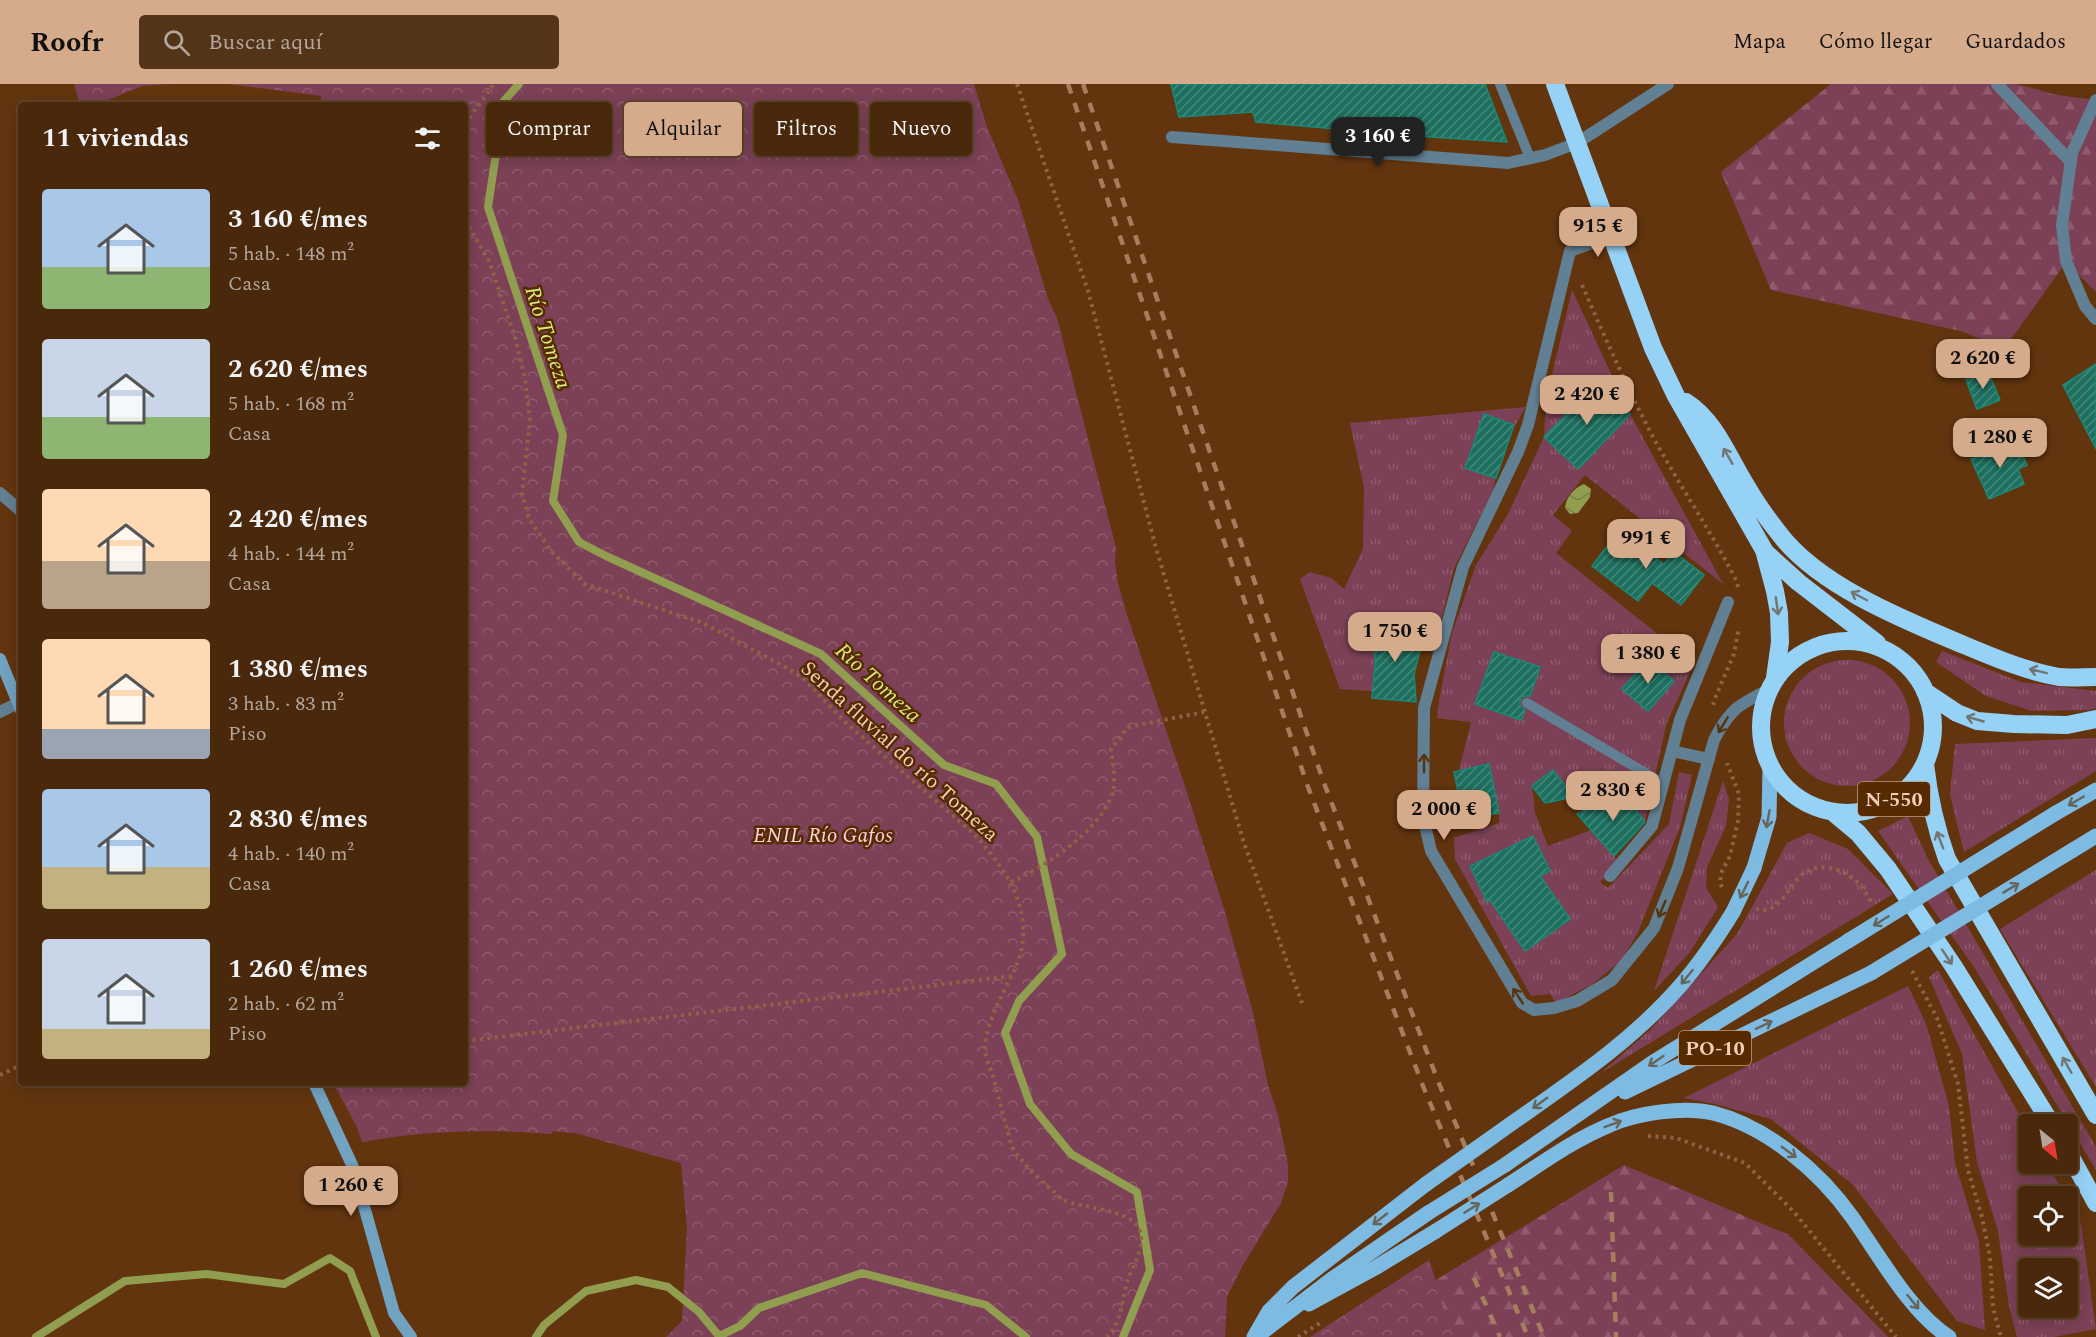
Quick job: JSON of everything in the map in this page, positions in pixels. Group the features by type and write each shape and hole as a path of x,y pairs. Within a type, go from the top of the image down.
{"highway":[{"name":"N-550","path":"1555,84 1653,348 1676,396 1764,550 1779,613 1780,642 1772,684 1762,709 1760,729 1763,749 1770,768 1781,784 1796,797 1814,807 1834,813 1856,813 1877,808 1897,798 1913,783 1925,764 1933,741 1933,716 1927,693 1909,666 1798,582 1764,550"},
{"path":"1676,396 1694,407 1712,428 1747,488 1780,535 1807,562 1840,585 1913,624 2011,664 2060,677 2096,677"},
{"name":"N-550","path":"1772,684 1786,665 1815,646 1832,641 1849,640 1867,642 1883,648"},
{"path":"1927,693 1957,713 1977,721 2067,725 2096,719"},
{"name":"N-550","path":"1925,764 1929,801 1936,830 1947,858 2096,1115"},
{"name":"N-550","path":"1834,813 1858,833 1888,869 1954,967 2045,1114"},
{"path":"2078,1170 2096,1203"}],"main road":[{"path":"1255,1337 1269,1311 1293,1287 1426,1184 1581,1073 1645,1021 1679,988 1710,949 1733,912 1754,868 1769,817 1770,768"},
{"name":"PO-10","path":"1562,1127 1655,1061 2096,790"},
{"name":"PO-10","path":"1562,1127 1641,1083 1871,973 2096,836"},
{"path":"1284,1314 1318,1301 1436,1231 1577,1140 1611,1124 1659,1112 1712,1113 1770,1138 1800,1160 1842,1203 1912,1302 1936,1329 1949,1337"},
{"path":"1255,1337 1332,1278 1562,1127"}],"street":[{"path":"1172,137 1508,163 1545,155 1577,143 1668,84"},
{"path":"1997,84 2071,162"},
{"path":"2096,100 2072,153 2062,225 2066,261 2085,306 2096,319"},
{"path":"1611,236 1570,251 1528,424 1518,452 1463,567 1424,708 1423,817 1431,851 1522,1004 1534,1010 1554,1008 1577,1001 1612,980 1634,955 1654,928 1668,895 1682,857 1714,740 1729,714 1772,684"},
{"path":"0,493 18,508"},
{"path":"1610,876 1652,826 1680,720 1728,602"},
{"path":"0,659 18,701"},
{"path":"0,712 18,707"},
{"path":"1672,751 1709,759"},
{"path":"315,1086 353,1167 393,1313 411,1337"}],"lane":[{"path":"1500,84 1530,158"},
{"path":"1527,703 1664,784"}],"path":[{"path":"468,120 494,84"},
{"path":"1017,84 1088,291 1156,548 1244,843 1302,1003"},
{"name":"Senda fluvial do río Tomeza","path":"468,225 489,261 516,337 525,379 530,420 522,493 529,519 552,552 585,584 703,623 766,655 805,680 846,723 974,834 1011,882 1023,915 1025,933 1012,976 993,1016 985,1048 1012,1147 1039,1181 1063,1199 1119,1215 1132,1221 1139,1229 1141,1241 1138,1256 1127,1284 1121,1313 1107,1337"},
{"path":"1568,265 1580,280 1652,434 1685,493 1716,541 1737,582 1738,592"},
{"path":"1726,892 1720,883 1721,873 1730,856 1738,821 1739,794 1730,769 1714,740 1711,722 1714,698 1734,654 1740,623"},
{"path":"1011,882 1049,862 1103,814 1114,789 1111,749 1128,727 1204,712"},
{"path":"1750,906 1758,910 1769,909 1780,902 1804,872 1819,867 1841,871 1858,883 1877,910"},
{"path":"1911,968 1937,1018 1958,1084 1968,1170 1982,1217 1990,1257 1993,1308 2001,1337"},
{"path":"468,1041 1012,976"},
{"path":"0,1075 18,1066"},
{"path":"1643,1135 1676,1137 1745,1163 1794,1212 1896,1337"}],"green space":[{"path":"74,84 169,84 142,86 103,102 79,102"},
{"name":"ENIL Río Gafos","path":"228,84 974,84 987,127 1018,200 1048,299 1057,318 1116,548 1118,583 1225,912 1253,1013 1268,1085 1278,1115 1288,1165 1288,1182 1281,1203 1243,1265 1227,1297 1225,1337 666,1337 682,1321 687,1227 681,1163 575,1133 552,1131 552,1134 504,1131 433,1133 362,1142 357,1127 335,1086 468,1086 468,102 321,102 321,96"},
{"path":"1831,84 2016,84 2057,95 2096,100 2096,292 2066,262 2004,349 1961,331 1771,290 1721,172"},
{"path":"1572,290 1630,414 1597,382 1544,437 1546,401"},
{"path":"1526,407 1505,448 1493,491 1454,568 1435,645 1410,640 1413,633 1375,665 1373,691 1340,689 1300,579 1310,572 1331,578 1344,589 1363,549 1364,488 1350,423"},
{"path":"1630,414 1723,584 1585,475 1553,515 1572,531 1556,553 1694,663 1666,725 1645,822 1622,791 1602,806 1586,784 1572,795 1553,770 1532,786 1535,813 1548,846 1591,830 1620,863 1600,882 1608,888 1669,824 1679,772 1692,775 1680,827 1638,932 1622,960 1591,985 1556,1003 1550,994 1531,996 1455,859 1454,838 1499,823 1499,813 1489,764 1459,771 1471,722 1437,718 1452,633 1476,565 1508,514 1544,437 1578,469"},
{"path":"1942,651 2021,682 2096,691 2096,708 2032,711 1986,696 1936,662"},
{"path":"1847,660 1871,665 1892,678 1905,699 1910,723 1905,747 1892,768 1871,781 1847,786 1823,781 1802,768 1789,747 1784,723 1789,699 1802,678 1823,665"},
{"path":"2096,738 2096,771 1964,852 1950,795 1955,744"},
{"path":"1723,781 1729,799 1726,826 1707,867 1706,888 1718,907 1690,952 1654,991"},
{"path":"1908,816 1928,859 2077,1114 2062,1114 1976,970 1878,831"},
{"path":"1809,833 1848,849 1893,894 1601,1073 1650,1030 1737,934 1787,843"},
{"path":"2096,870 2096,1087 2000,929"},
{"path":"1938,970 2019,1114 2018,1174 2053,1174 2060,1186 2018,1186 2018,1246 2078,1246 2078,1219 2081,1224 2096,1329 2054,1337 2017,1337 2009,1306 1998,1231 1977,1162 1962,1054 1929,977"},
{"path":"1908,986 1926,1024 1949,1106 1955,1163 1979,1242 1985,1330 1957,1321 1853,1185 1771,1119 1684,1098"},
{"path":"2078,1116 2096,1147 2096,1170 2078,1140"},
{"path":"1624,1165 1789,1235 1888,1337 1351,1337 1436,1280"},
{"path":"1429,1260 1454,1337 1310,1337"}],"water":[{"path":"1584,484 1591,489 1590,497 1578,513 1570,514 1565,508 1567,500 1574,490"}],"building":[{"path":"1171,84 1485,84 1507,142 1256,122 1253,112 1179,117"},
{"path":"2096,364 2096,449 2063,385"},
{"path":"1988,371 2000,400 1977,409 1966,380"},
{"path":"1598,382 1630,414 1578,469 1544,437"},
{"path":"1484,414 1514,425 1496,478 1465,468"},
{"path":"2016,440 2027,465 2018,469 2024,484 1989,499 1971,459"},
{"path":"1619,530 1664,564 1674,552 1704,575 1681,605 1652,583 1638,601 1592,566"},
{"path":"1384,619 1413,633 1410,640 1422,643 1414,674 1416,702 1372,698 1375,628"},
{"path":"1494,652 1540,667 1530,696 1524,696 1520,700 1520,706 1525,710 1521,720 1475,704"},
{"path":"1649,659 1674,681 1648,711 1622,689"},
{"path":"1489,764 1499,813 1464,820 1454,772"},
{"path":"1553,770 1574,797 1545,803 1532,786"},
{"path":"1622,791 1645,822 1614,856 1577,814 1600,803 1602,806"},
{"path":"1533,836 1550,871 1540,876 1570,919 1525,951 1490,900 1487,902 1470,866"}],"waterway":[{"name":"Río Tomeza","path":"519,84 504,101 488,207 563,435 553,501 579,542 821,654 944,765 996,784 1037,837 1062,954 1019,1001 1005,1033 1030,1104 1071,1154 1137,1192 1150,1270 1123,1337"},
{"path":"36,1337 125,1281 206,1274 284,1284 330,1258 350,1271 376,1337"},
{"path":"536,1337 544,1325 586,1291 636,1280 668,1287 699,1312 719,1336 740,1326 759,1308 862,1273 986,1305 1026,1337"}],"railway":[{"path":"1068,84 1308,787 1423,1086 1528,1337"},
{"path":"1083,84 1324,783 1438,1081 1544,1337"},
{"path":"1611,1192 1616,1337"},
{"path":"1474,1278 1500,1337"}]}
